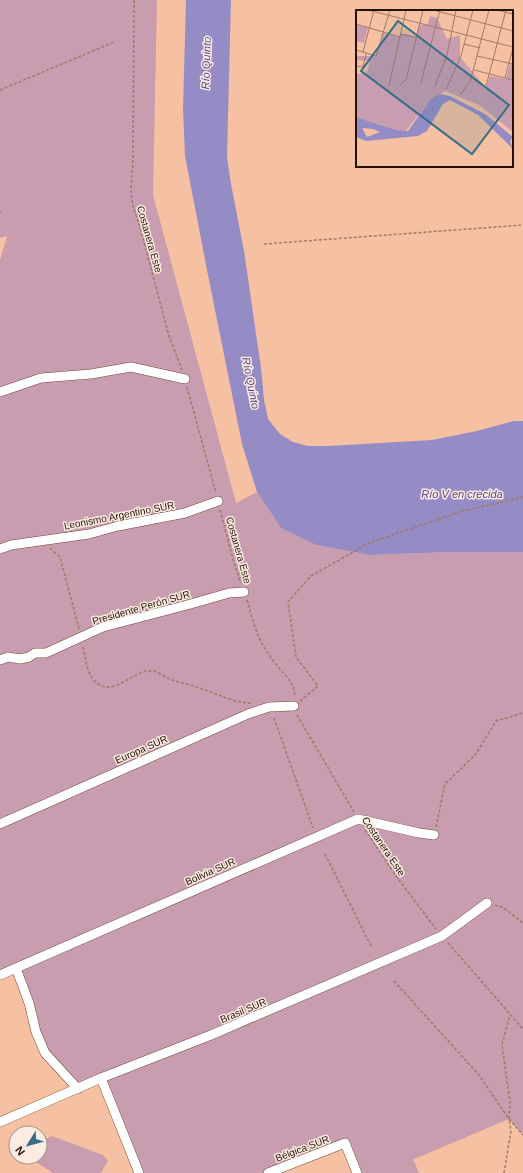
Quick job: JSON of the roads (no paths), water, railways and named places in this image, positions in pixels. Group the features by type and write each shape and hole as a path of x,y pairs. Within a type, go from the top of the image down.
{"street":[{"path":"0,392 41,378 91,374 131,367 185,379"},
{"name":"Leonismo Argentino SUR","path":"0,549 11,545 89,534 118,526 185,513 218,502"},
{"name":"Presidente Perón SUR","path":"0,660 8,657 20,659 29,657 35,653 46,653 103,627 229,593 244,592"},
{"name":"Europa SUR","path":"0,824 248,714 269,707 294,706"},
{"name":"Bolivia SUR","path":"0,975 358,818 434,835"},
{"name":"Brasil SUR","path":"0,1122 101,1078 211,1035 442,936 487,903"},
{"path":"16,968 29,1003 36,1032 45,1053 78,1089"},
{"path":"101,1078 138,1173"},
{"name":"Bélgica SUR","path":"268,1173 345,1143 357,1173"}],"water":[{"name":"Río V en crecida","path":"186,0 231,0 227,157 244,251 261,368 264,400 268,419 280,434 293,442 308,446 432,440 477,431 514,421 523,421 523,552 451,552 370,555 316,545 281,528 257,492 242,444 185,156 183,109"}],"water label":[{"name":"Río Quinto","path":"206,63"},
{"name":"Río Quinto","path":"251,383"}]}
